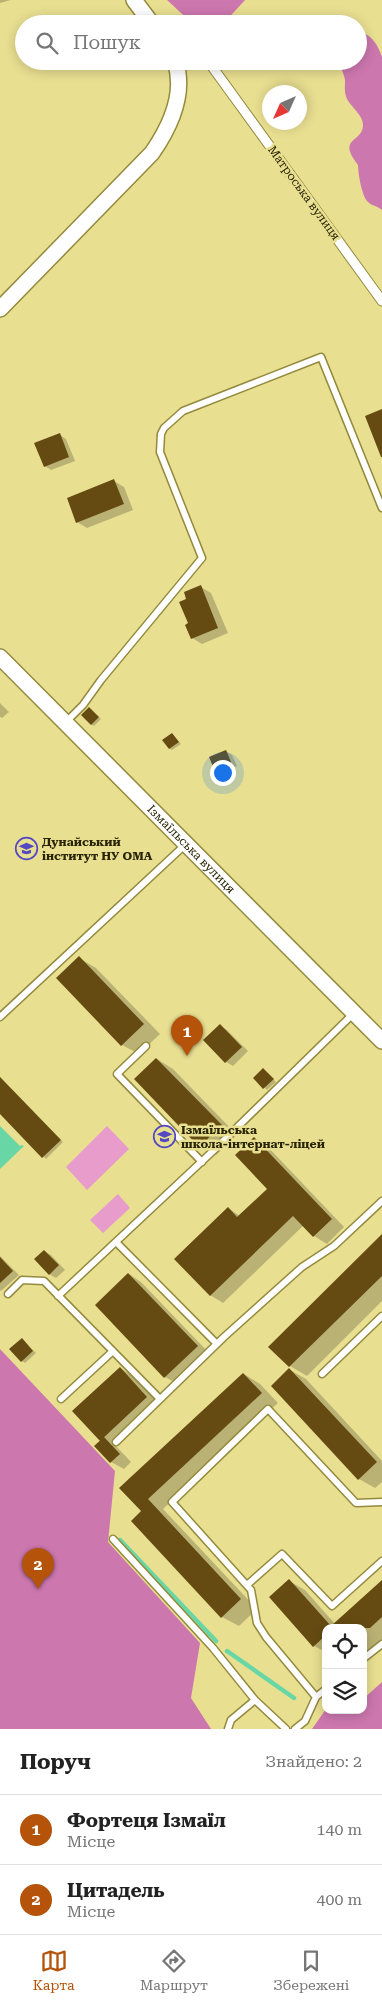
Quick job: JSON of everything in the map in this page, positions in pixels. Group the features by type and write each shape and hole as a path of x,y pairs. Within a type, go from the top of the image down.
{"street":[{"path":"134,0 145,15"},
{"path":"0,308 152,154 166,131 175,107 179,79 177,70"},
{"name":"Матроська вулиця","path":"215,70 382,301"},
{"name":"Ізмаїльська вулиця","path":"0,657 382,1041"}],"lane":[{"path":"65,723 83,705 101,680 202,558 160,452 159,440 164,428 183,411 321,357 382,508"},
{"path":"0,1017 186,844"},
{"path":"58,1296 202,1162 354,1014"},
{"path":"146,1046 117,1074 202,1162"},
{"path":"116,1442 302,1267 334,1246 382,1201"},
{"path":"116,1242 218,1344"},
{"path":"8,1294 22,1280 44,1281 160,1399"},
{"path":"322,1374 382,1316"},
{"path":"60,1399 112,1351"},
{"path":"316,1697 266,1637 257,1623 251,1590 172,1502 268,1408 356,1503 382,1502"},
{"path":"113,1539 213,1648 255,1700 286,1729"},
{"path":"247,1585 282,1554 332,1606 382,1561"},
{"path":"367,1656 382,1644"},
{"path":"296,1729 305,1722 316,1697 322,1693"},
{"path":"228,1729 231,1720 255,1700"}],"shaded area":[{"path":"167,0 245,0 231,15 183,15"},
{"path":"367,35 373,40 382,57 382,210 366,199 361,185 358,165 350,149 352,141 362,131 363,125 361,118 346,96 342,70 367,70"},
{"path":"0,1126 20,1146 24,1146 0,1169"},
{"path":"107,1126 129,1149 87,1190 66,1167"},
{"path":"118,1194 130,1208 103,1233 90,1220"},
{"path":"0,1349 115,1471 108,1542 200,1643 191,1698 211,1729 0,1729"},
{"path":"382,1682 382,1729 312,1729 322,1714 367,1714 367,1695"}],"building":[{"path":"382,409 382,457 381,457 365,416"},
{"path":"60,433 69,457 44,467 34,443"},
{"path":"114,479 124,504 76,523 67,498"},
{"path":"201,585 218,628 191,639 185,625 188,623 179,602 186,599 184,592"},
{"path":"89,707 99,717 91,725 81,715"},
{"path":"172,733 179,742 169,749 162,740"},
{"path":"226,750 231,762 214,769 209,757"},
{"path":"79,956 144,1024 121,1046 56,978"},
{"path":"220,1024 242,1047 225,1063 203,1040"},
{"path":"156,1058 222,1125 199,1147 134,1079"},
{"path":"263,1068 274,1079 263,1089 253,1078"},
{"path":"0,1077 61,1140 42,1158 0,1114"},
{"path":"254,1137 332,1219 313,1237 293,1216 210,1296 174,1259 228,1207 237,1217 267,1189 235,1155"},
{"path":"382,1234 382,1276 289,1367 268,1347"},
{"path":"44,1250 59,1265 49,1275 34,1259"},
{"path":"0,1257 13,1271 0,1283"},
{"path":"128,1273 198,1346 164,1378 95,1305"},
{"path":"22,1338 33,1351 21,1362 9,1349"},
{"path":"120,1367 147,1397 100,1441 72,1411"},
{"path":"289,1368 377,1462 358,1480 271,1386"},
{"path":"243,1373 262,1393 148,1499 241,1599 221,1618 131,1521 141,1511 119,1488"},
{"path":"104,1437 120,1454 110,1463 94,1446"},
{"path":"289,1579 329,1624 322,1624 322,1639 313,1647 269,1597"},
{"path":"382,1580 382,1617 370,1628 367,1628 367,1624 333,1624"}],"waterway":[{"path":"120,1540 216,1641"},
{"path":"227,1651 294,1698"}],"place":[{"name":"Дунайський інститут НУ ОМА","path":"26,849"},
{"name":"Фортеця Ізмаїл","path":"187,1056"},
{"name":"Ізмаїльська школа-інтернат-ліцей","path":"165,1137"},
{"name":"Цитадель","path":"38,1589"}]}
